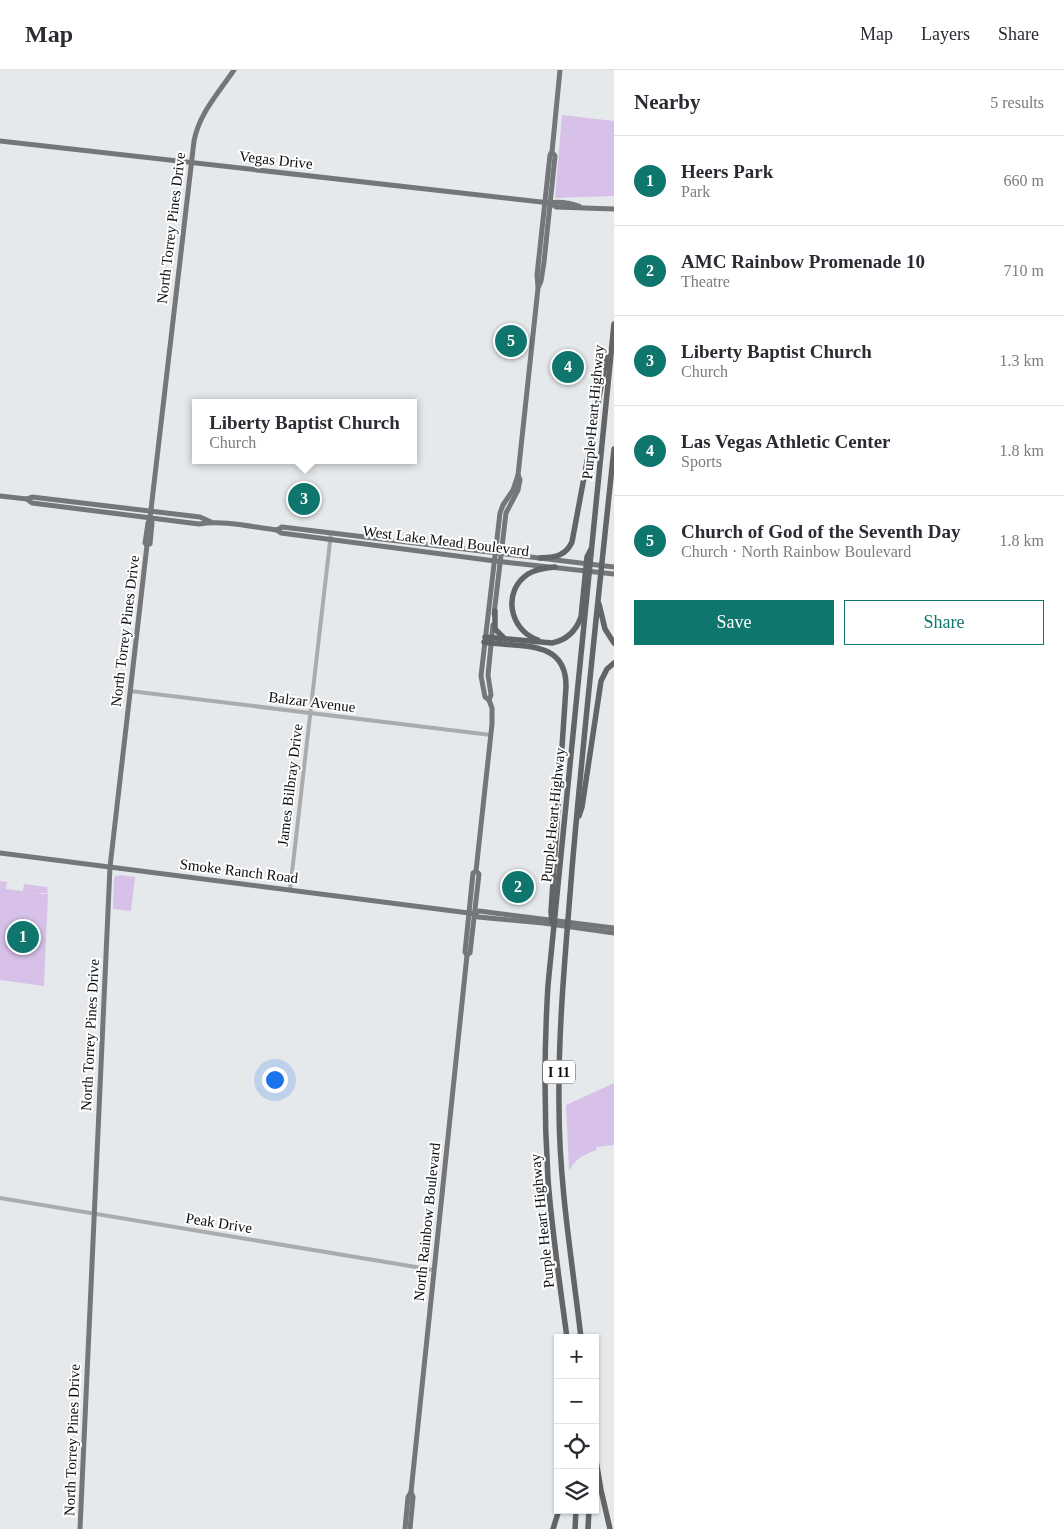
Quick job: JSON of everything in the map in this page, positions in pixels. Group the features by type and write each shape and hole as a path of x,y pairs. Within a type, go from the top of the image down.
{"highway":[{"name":"Purple Heart Highway","path":"567,1334 549,1189 545,1107 546,1028 553,934 614,324"},
{"path":"540,558 556,557 563,554 572,542 605,365 611,350"},
{"name":"Purple Heart Highway","path":"582,1334 564,1204 559,1105 560,1030 576,822 614,449"},
{"path":"488,640 558,642 571,633 578,626 580,620 587,557 593,542"},
{"path":"555,567 535,570 521,580 515,589 512,599 512,610 515,620 523,632 532,638 549,641 565,636 580,620"},
{"path":"598,598 605,629 614,643"},
{"path":"494,611 496,632 505,639"},
{"path":"488,640 549,651 558,658 565,671 566,687 560,803 551,912 553,934"},
{"path":"576,822 582,807 601,681 607,669 614,663"},
{"path":"597,1469 600,1490 610,1529"},
{"path":"553,1529 557,1514"},
{"path":"575,1529 576,1514"},
{"path":"588,1529 589,1514"}],"main road":[{"name":"North Torrey Pines Drive","path":"80,1529 110,867 147,545 145,543 151,511 195,135 199,123 234,70"},
{"name":"North Rainbow Boulevard","path":"405,1529 408,1497 411,1492 467,954 465,952 479,874 476,870 492,716 489,700 491,695 488,675 488,640 499,554 501,509 513,490 518,475 538,288 541,281 547,203 555,156 552,152 560,70"},
{"name":"Vegas Drive","path":"0,141 547,203 571,203 582,208 614,209"},
{"name":"West Lake Mead Boulevard","path":"0,496 27,499 32,503 199,524 211,522 277,530 281,533 383,539 614,567"},
{"name":"West Lake Mead Boulevard","path":"27,499 32,496 200,517 211,522"},
{"path":"71,508 72,502"},
{"name":"West Lake Mead Boulevard","path":"331,536 377,546 420,549 498,561 614,574"},
{"path":"377,546 383,539"},
{"path":"395,541 399,544 420,549 457,548"},
{"name":"North Rainbow Boulevard","path":"488,640 494,611 498,561"},
{"name":"Smoke Ranch Road","path":"0,853 472,913 478,917 543,921 614,933"},
{"name":"Smoke Ranch Road","path":"579,926 614,928"},
{"name":"North Rainbow Boulevard","path":"410,1529 413,1497 411,1492"}],"street":[{"name":"James Bilbray Drive","path":"290,890 331,536"},
{"name":"Balzar Avenue","path":"130,691 491,735"},
{"name":"Peak Drive","path":"0,1198 434,1270"}],"shaded area":[{"path":"562,115 614,121 614,196 555,198"},
{"path":"115,876 135,877 131,911 113,909 114,879"},
{"path":"0,881 7,882 6,889 23,891 24,884 47,887 48,893 33,893 48,894 44,986 0,980"},
{"path":"614,1083 614,1145 596,1147 597,1150 580,1158 569,1171 566,1105"}],"place":[{"name":"Church of God of the Seventh Day","path":"511,341"},
{"name":"Las Vegas Athletic Center","path":"568,367"},
{"name":"Liberty Baptist Church","path":"304,499"},
{"name":"AMC Rainbow Promenade 10","path":"518,887"},
{"name":"Heers Park","path":"23,937"}]}
